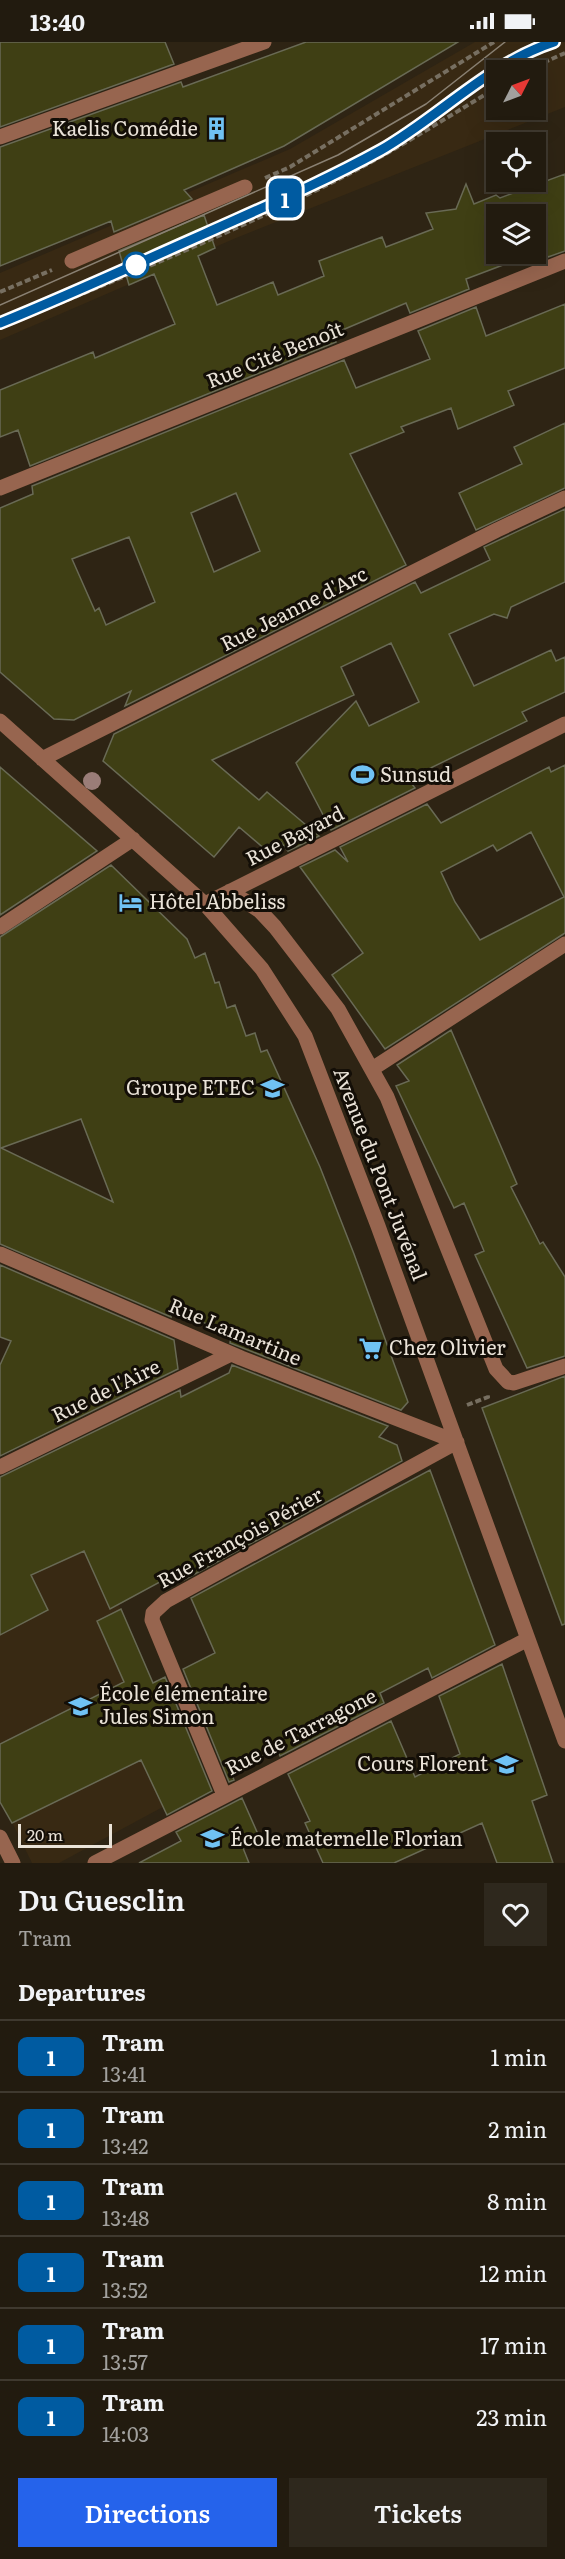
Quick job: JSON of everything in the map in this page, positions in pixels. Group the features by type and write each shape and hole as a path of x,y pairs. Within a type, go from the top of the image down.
{"street":[{"path":"0,138 243,46 264,42"},
{"path":"72,261 245,187"},
{"name":"Rue Cité Benoît","path":"0,488 565,261"},
{"name":"Rue Jeanne d'Arc","path":"42,759 565,498"},
{"name":"Avenue du Pont Juvénal","path":"0,721 204,904 262,969 305,1036 457,1442 565,1741"},
{"name":"Rue Bayard","path":"204,904 565,724"},
{"path":"0,927 133,839"},
{"name":"Avenue du Pont Juvénal","path":"230,891 260,911 275,927 338,1009 372,1069 387,1097 496,1369 508,1382 514,1383 565,1366"},
{"path":"372,1069 565,944"},
{"name":"Rue Lamartine","path":"0,1254 231,1354 457,1442"},
{"name":"Rue de l'Aire","path":"0,1467 231,1354"},
{"name":"Rue François Périer","path":"224,1795 152,1620 153,1613 166,1601 457,1442"},
{"name":"Rue de Tarragone","path":"95,1863 528,1639"},
{"path":"0,1837 13,1863"}],"path":[{"path":"245,187 290,167 494,42"},
{"path":"546,62 565,54"},
{"path":"0,327 87,293 293,202 352,172 486,94"},
{"path":"0,292 72,261"}],"shaded area":[{"path":"475,42 565,42 565,107 546,115 546,60 486,60 486,120 532,120 502,132 486,132 486,138 236,238 0,340 0,273 290,149"},
{"name":"École élémentaire Jules Simon","path":"112,1538 136,1596 119,1605 198,1788 59,1863 32,1863 0,1798 0,1623 31,1575"}],"building":[{"path":"0,42 165,42 174,64 0,127"},
{"path":"306,42 458,42 284,146 184,190 192,199 114,232 111,221 0,266 0,147 181,82 183,87"},
{"path":"565,174 565,251 548,257 546,252 546,204 486,204 486,264 506,264 466,279 469,289 410,313 406,303 333,334 336,342 30,466 18,430 0,437 0,390 93,352 95,358 175,324 154,274 129,285 119,251 204,215 215,248 198,256 217,305 273,282 278,295 324,276 319,261 382,237 386,247 433,229 426,213 456,209 466,184 474,204 496,195 500,198 516,192 546,192 546,181"},
{"path":"565,304 565,368 508,391 514,405 458,429 451,408 401,427 404,432 350,454 406,565 125,706 131,691 74,720 54,719 0,672 0,508 33,494 32,486 344,360 356,388 430,359 418,331 476,307 486,336","holes":["236,493 260,551 214,572 191,513","129,537 155,602 106,625 99,608 95,611 72,559"]},
{"path":"565,423 565,488 476,530 459,493 522,464 514,447"},
{"path":"565,509 565,582 511,607 507,618 494,614 449,634 474,686 551,650 556,661 565,657 565,692 522,712 527,721 408,779 415,788 331,830 296,763 356,701 369,726 419,702 391,643 341,667 354,695 212,760 259,800 267,792 319,836 288,851 281,842 266,850 239,827 214,857 103,761 114,734 415,582 421,593 490,560 484,547"},
{"path":"565,765 565,933 385,1049 332,975 363,953 300,867 335,850 348,862 340,847 427,804 441,823 549,767 551,772","holes":["531,832 564,897 480,940 455,902 441,872 493,845 497,851"]},
{"path":"0,767 97,851 0,915"},
{"path":"111,865 187,939 195,958 205,953 215,983 219,982 227,1008 235,1005 246,1036 255,1033 261,1052 267,1050 320,1167 408,1402 401,1410 230,1343 231,1334 170,1309 171,1317 0,1244 0,937","holes":["81,1119 113,1202 1,1148"]},
{"path":"451,1030 517,1184 511,1187 540,1244 543,1242 565,1277 565,1356 527,1368 475,1255 484,1251 464,1203 454,1208 396,1086 409,1081 397,1065"},
{"path":"0,1265 174,1340 178,1369 0,1456 0,1365 11,1341 0,1337"},
{"path":"232,1365 388,1426 379,1437 397,1445 402,1461 184,1580 180,1571 110,1609 84,1551 31,1575 48,1610 0,1635 0,1477 180,1390 181,1397 229,1373"},
{"path":"565,1376 565,1624 562,1625 482,1408"},
{"path":"430,1470 495,1645 432,1678 428,1668 380,1693 384,1703 280,1756 277,1748 231,1772 234,1780 229,1782 183,1669 215,1653 191,1598"},
{"path":"121,1609 153,1683 165,1677 212,1791 167,1815 141,1760 12,1823 0,1802 0,1744 124,1682 97,1621"},
{"path":"502,1664 547,1795 532,1801 553,1863 497,1863 482,1823 394,1863 323,1863 305,1823 310,1821 288,1774 391,1721 415,1777 460,1754 439,1696"},
{"name":"École maternelle Florian","path":"242,1798 261,1841 243,1848 249,1863 139,1863 181,1841 176,1832"}],"tram line":[{"path":"0,305 338,155 426,104 505,42"},
{"path":"0,323 337,173 403,137 508,63 554,42"},
{"name":"1","path":"0,323 76,292 284,199 332,175 382,149 430,119 501,67 534,48 554,42"}],"place":[{"name":"Kaelis Comédie","path":"216,129"},
{"name":"Sunsud","path":"362,775"},
{"name":"Hôtel Abbeliss","path":"131,902"},
{"name":"Groupe ETEC","path":"273,1088"},
{"name":"Chez Olivier","path":"371,1348"},
{"name":"École élémentaire Jules Simon","path":"81,1706"},
{"name":"Cours Florent","path":"506,1764"},
{"name":"École maternelle Florian","path":"212,1839"}]}
